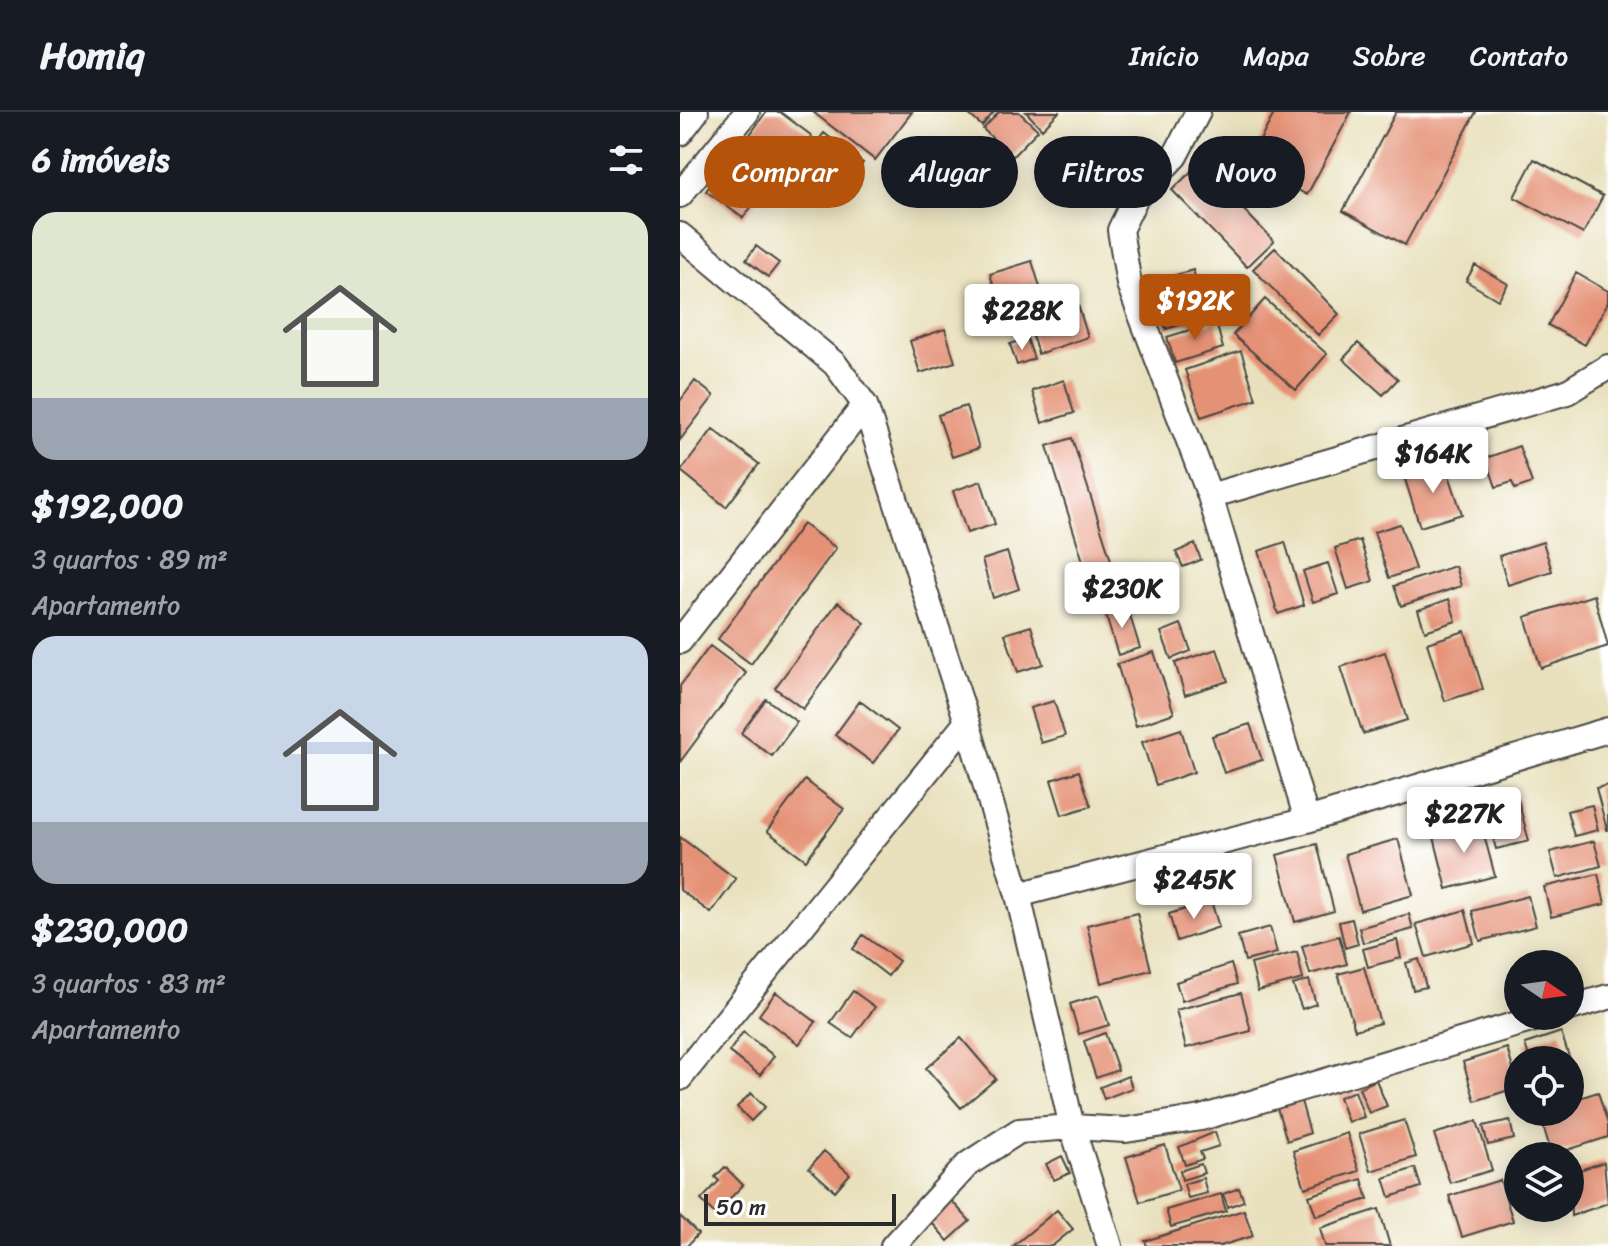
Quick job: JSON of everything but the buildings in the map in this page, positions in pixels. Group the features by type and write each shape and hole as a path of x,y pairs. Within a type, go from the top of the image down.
{"street":[{"path":"680,133 696,112"},
{"path":"680,195 747,112"},
{"path":"1198,112 1175,156 1136,197 1120,230 1129,284 1210,496 1307,820"},
{"path":"680,235 835,364 865,405 967,722 1018,895 1072,1127 1110,1246"},
{"path":"1210,496 1567,392 1608,367"},
{"path":"680,641 865,405"},
{"path":"680,1078 967,722"},
{"path":"1018,895 1307,820 1608,730"},
{"path":"1584,1004 1608,997"},
{"path":"893,1246 968,1164 995,1143 1019,1131 1072,1127 1126,1130 1201,1118 1504,1028"}]}
